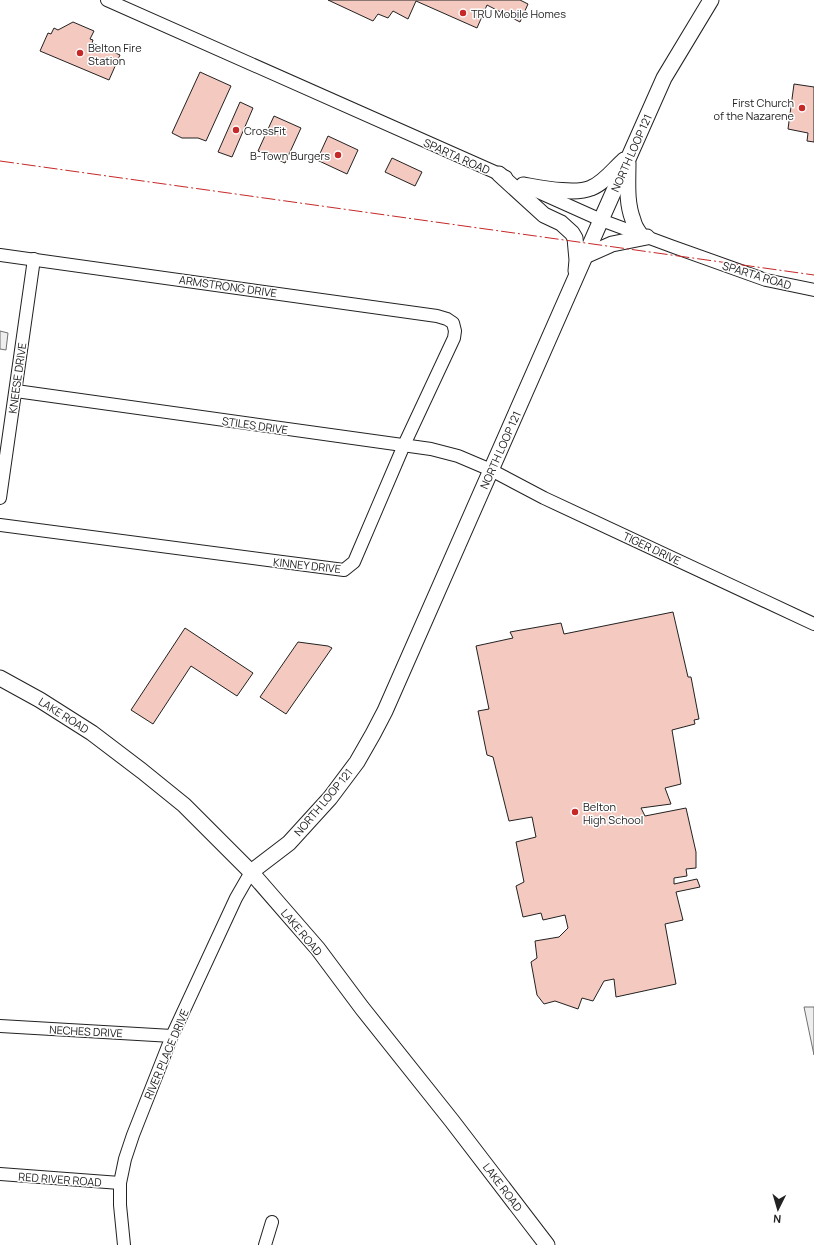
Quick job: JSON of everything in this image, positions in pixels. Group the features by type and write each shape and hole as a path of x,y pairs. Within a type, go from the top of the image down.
{"main road":[{"name":"NORTH LOOP 121","path":"251,872 289,843 330,798 357,762 373,734 385,711 600,220 664,78 711,0"},
{"path":"523,185 576,191 591,189 604,180 630,155"},
{"path":"585,256 612,244 644,236 633,220 630,208 628,196 630,155"},
{"path":"499,174 544,215 561,223 572,233 575,238 577,260 575,279"},
{"name":"LAKE ROAD","path":"0,678 40,700 92,733 142,771 184,805 251,872 318,949 362,1008 452,1121 547,1245"}],"street":[{"name":"SPARTA ROAD","path":"107,0 600,220 766,280 814,290"},
{"name":"ARMSTRONG DRIVE","path":"0,255 425,314 447,319 453,323"},
{"name":"KNEESE DRIVE","path":"0,498 34,259"},
{"name":"KINNEY DRIVE","path":"0,525 344,570 354,562 404,445 454,338 455,331 453,323"},
{"name":"STILES DRIVE","path":"16,392 431,449 458,456 491,470"},
{"name":"TIGER DRIVE","path":"491,470 544,498 814,624"},
{"name":"RIVER PLACE DRIVE","path":"124,1245 120,1206 120,1183 125,1159 133,1135 172,1036 236,898 251,872"},
{"name":"NECHES DRIVE","path":"0,1026 172,1036"},
{"name":"RED RIVER ROAD","path":"0,1174 120,1183"},
{"path":"265,1245 272,1222"}],"shaded area":[{"path":"0,331 8,333 6,350 0,349"},
{"path":"804,1007 814,1007 814,1055"}],"building":[{"name":"TRU Mobile Homes","path":"328,0 520,0 528,4 520,22 487,5 477,28 416,1 408,19 393,11 388,18 378,14 373,21"},
{"name":"Belton Fire Station","path":"73,22 94,31 90,39 93,40 92,43 120,55 109,80 40,51 48,33 51,34 54,28 58,30"},
{"path":"200,72 231,86 206,141 198,138 182,138 172,133"},
{"name":"First Church of the Nazarene","path":"794,84 814,87 814,142 807,141 808,133 788,129"},
{"name":"CrossFit","path":"240,102 253,108 232,157 218,152"},
{"path":"274,116 301,128 285,163 258,151"},
{"name":"B-Town Burgers","path":"328,136 358,150 347,174 317,160"},
{"path":"392,158 422,172 415,186 385,172"},
{"name":"Belton High School","path":"673,612 688,677 691,677 699,719 694,720 695,724 672,730 681,784 665,788 671,804 641,808 645,816 686,808 696,852 696,868 686,869 687,876 674,878 674,884 697,879 700,887 676,892 683,920 665,924 676,984 616,997 614,979 604,981 593,1001 582,998 578,1009 555,1001 544,1004 537,995 531,962 537,958 535,941 559,937 568,928 565,915 543,920 541,913 523,917 516,886 524,882 516,842 536,837 532,817 509,821 493,757 487,755 478,711 489,709 476,646 513,638 510,632 561,623 564,634"},
{"path":"185,628 253,673 237,696 191,666 153,724 131,710"},
{"path":"298,642 328,646 332,648 286,714 260,697"}],"power":[{"path":"0,161 814,275"}],"place":[{"name":"TRU Mobile Homes","path":"463,13"},
{"name":"Belton Fire Station","path":"80,53"},
{"name":"First Church of the Nazarene","path":"802,108"},
{"name":"CrossFit","path":"236,130"},
{"name":"B-Town Burgers","path":"338,155"},
{"name":"Belton High School","path":"575,812"}]}
